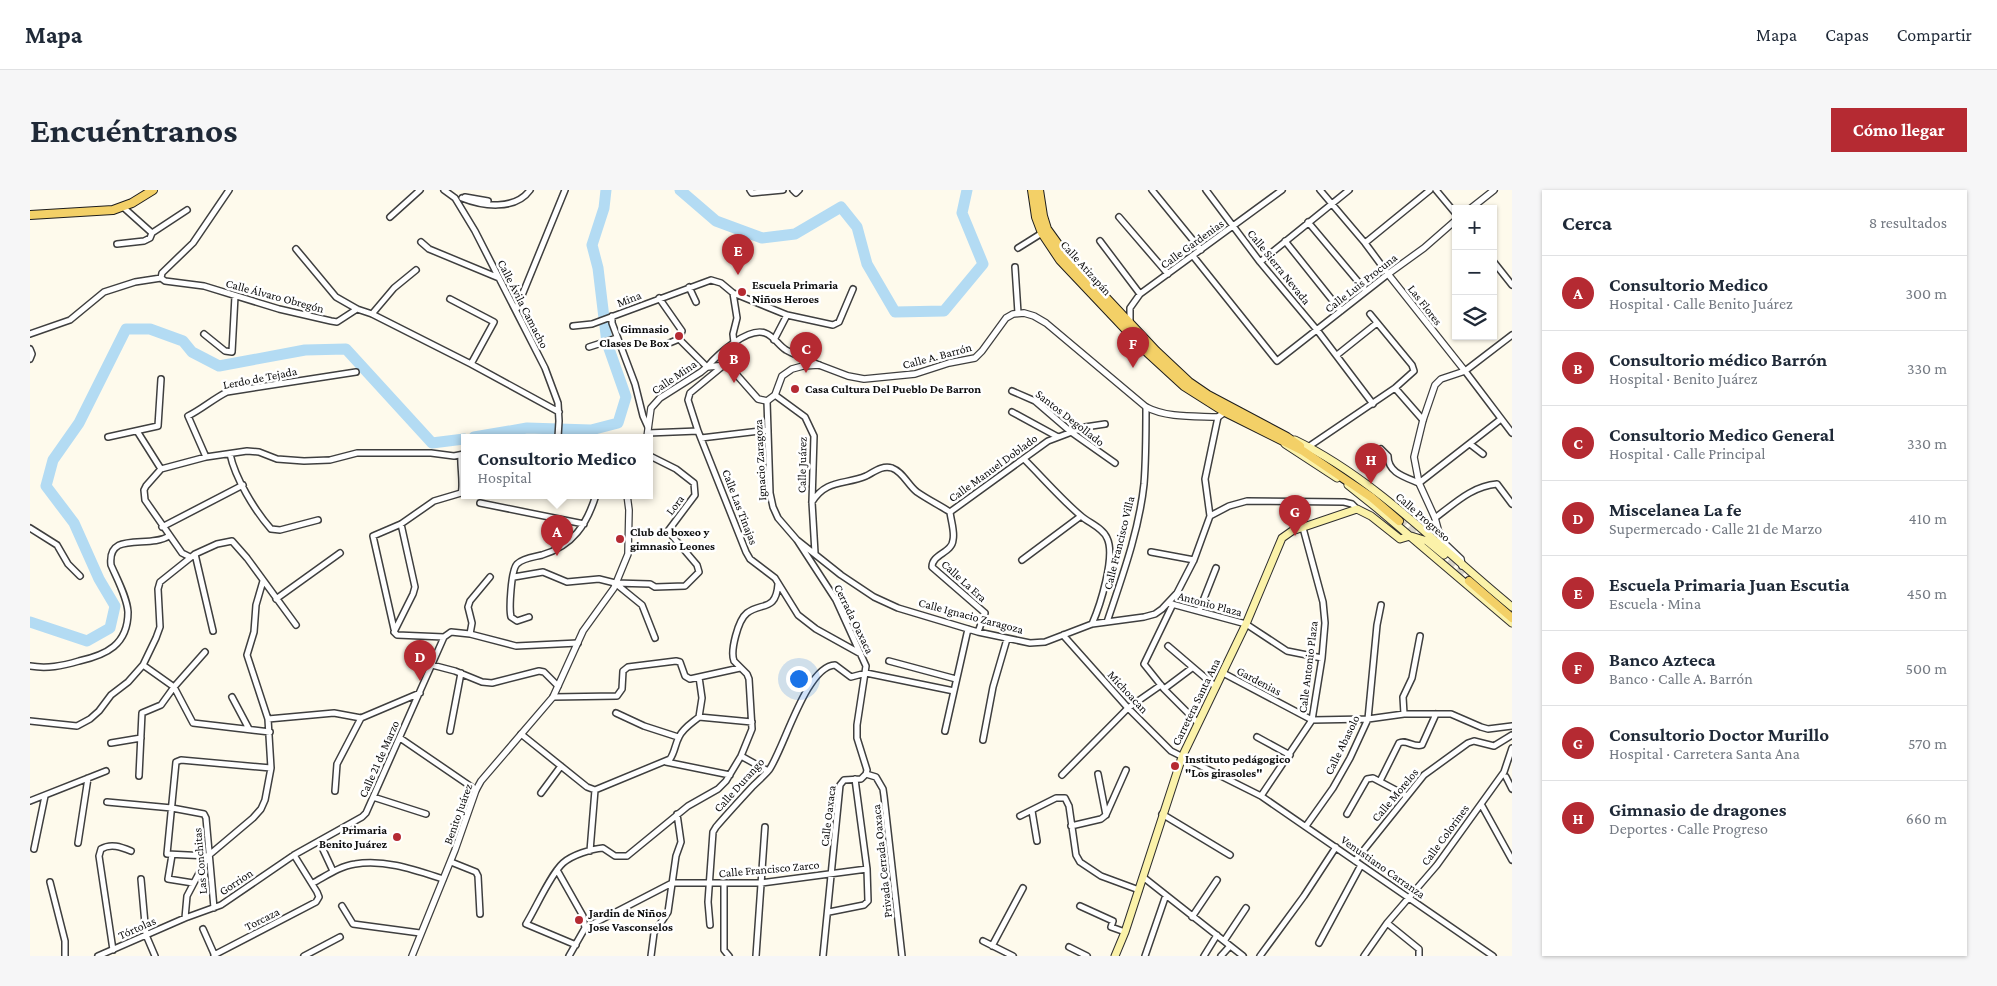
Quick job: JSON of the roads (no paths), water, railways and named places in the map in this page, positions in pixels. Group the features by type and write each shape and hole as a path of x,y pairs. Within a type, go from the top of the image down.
{"main road":[{"path":"30,215 112,210 123,207 154,190"},
{"name":"Calle Atizapán","path":"1032,190 1036,217 1042,233 1060,260 1127,326"},
{"name":"Calle Atizapán","path":"1039,190 1047,229 1065,254 1127,326"},
{"path":"1127,326 1148,353 1184,386 1221,415 1286,440 1344,482 1450,570 1468,580 1512,612"},
{"path":"1127,326 1190,382 1229,408 1348,476 1400,520"},
{"name":"Calle Progreso","path":"1286,440 1308,446 1363,482 1411,520 1462,566 1511,604"},
{"path":"1357,509 1371,516 1400,539 1410,536 1413,531 1411,520"},
{"name":"Carretera Santa Ana","path":"1118,955 1162,814 1182,758 1197,722 1223,674 1246,624 1282,538 1289,533 1357,509"},
{"path":"1410,536 1421,538 1443,554 1452,557"},
{"path":"1450,570 1462,566 1468,580 1512,623"},
{"path":"1468,580 1512,618"}],"street":[{"path":"30,334 70,320 104,292 135,282 161,278 162,273 192,243 229,190"},
{"path":"390,217 420,190"},
{"name":"Calle Ávila Camacho","path":"444,190 455,198 500,278 552,383 559,412 558,434"},
{"path":"455,198 466,196 500,205 517,200 530,190"},
{"path":"516,310 565,190"},
{"path":"751,192 782,190"},
{"path":"1152,190 1201,250"},
{"name":"Calle Sierra Nevada","path":"1207,190 1260,262 1337,355 1373,404"},
{"name":"Calle Gardenias","path":"1127,326 1130,308 1140,294 1282,190"},
{"path":"1320,190 1365,243 1388,274"},
{"path":"1260,262 1349,190"},
{"path":"1365,243 1430,190"},
{"path":"1436,190 1452,209"},
{"path":"1475,205 1494,190"},
{"path":"123,207 152,233"},
{"path":"117,244 150,238 152,233 187,210"},
{"path":"1119,216 1168,274"},
{"path":"1308,222 1366,291"},
{"name":"Calle Luis Procuna","path":"1193,256 1277,361 1424,248 1452,224"},
{"path":"1018,248 1042,233"},
{"path":"1285,241 1341,310"},
{"path":"421,242 429,249 500,278"},
{"path":"1100,242 1140,294"},
{"path":"296,249 336,297 471,364 559,412"},
{"path":"1497,266 1512,284"},
{"path":"1015,267 1018,313 1034,316 1057,331 1146,407 1166,415 1221,415 1205,479 1210,516 1229,506 1247,501 1344,502 1352,504 1357,509"},
{"path":"372,314 394,288 416,270"},
{"name":"Las Flores","path":"1388,274 1465,371"},
{"name":"Calle Álvaro Obregón","path":"161,278 165,281 204,286 279,310 337,322 357,309"},
{"name":"Mina","path":"647,432 635,384 614,338 610,317 710,280 716,280 733,293"},
{"path":"689,288 696,302"},
{"path":"733,293 787,315 833,325 839,322 853,289"},
{"path":"707,367 724,350 734,344 733,334 737,318 733,293"},
{"path":"204,334 225,351 232,352 235,296"},
{"path":"659,298 682,331 680,339"},
{"path":"450,299 494,322 471,364"},
{"name":"Calle A. Barrón","path":"734,344 756,332 764,332 771,335 786,350 819,365 857,378 915,374 949,363 975,358 1006,318 1018,313"},
{"path":"1308,446 1395,388 1411,374 1414,368 1370,314"},
{"path":"774,340 787,315"},
{"path":"573,326 592,324 610,317"},
{"path":"1337,355 1377,322"},
{"path":"1462,566 1462,559 1441,540 1435,518 1419,483 1414,458 1432,391 1438,381 1465,371 1512,335"},
{"path":"589,347 614,338"},
{"path":"668,344 680,339"},
{"path":"680,339 707,367"},
{"path":"30,349 32,354 30,360"},
{"path":"707,367 724,364 731,367 758,399 767,401 775,395 782,376 786,372 803,366 819,365"},
{"name":"Calle Las Tinajas","path":"724,364 688,396 698,431 746,552 750,559 772,574 798,615 861,655"},
{"name":"Calle Mina","path":"647,432 649,415 654,403 707,367"},
{"path":"1465,371 1511,430"},
{"name":"Lerdo de Tejada","path":"206,457 188,416 202,409 216,398 227,392 356,372"},
{"path":"108,437 158,426 161,380"},
{"path":"1395,388 1423,420"},
{"name":"Santos Degollado","path":"1012,392 1035,401 1071,432 1114,464"},
{"name":"Calle Juárez","path":"775,395 805,417 814,436 812,502 815,553"},
{"name":"Ignacio Zaragoza","path":"767,401 770,500 778,518 797,540"},
{"name":"Calle Francisco Villa","path":"1107,622 1124,574 1144,486 1146,407"},
{"path":"1012,412 1058,437"},
{"path":"1419,483 1501,419"},
{"name":"Calle Manuel Doblado","path":"950,512 1048,441 1085,426 1104,424"},
{"path":"702,438 768,430"},
{"path":"137,431 162,469"},
{"path":"647,432 698,431"},
{"path":"1470,444 1483,454"},
{"path":"1381,449 1388,456 1387,463 1392,470 1419,483"},
{"path":"193,555 182,554 145,500 146,486 162,469 206,457 253,450 277,459 304,461 330,460 357,453 461,454"},
{"path":"230,454 243,486 271,529 276,530 318,520"},
{"name":"Lora","path":"615,583 650,584 655,587 685,586 699,572 697,565 668,531 696,495 694,483 676,469 653,458"},
{"path":"1024,459 1081,516 1107,537 1109,548 1104,592 1092,624"},
{"path":"461,465 461,480"},
{"path":"812,502 819,493 838,482 866,476 882,468 888,468 896,470 916,491 950,512"},
{"path":"1435,518 1465,495 1488,485 1497,484 1512,504"},
{"path":"162,527 243,486"},
{"path":"461,491 434,501 401,524 372,536 397,635 444,637 451,632 470,634 516,646 578,644"},
{"path":"529,617 518,621 511,617 514,568 521,561 564,546 580,531 590,513 595,499"},
{"name":"Benito Juárez","path":"412,956 451,862 476,790 491,768 553,697 588,622 606,601 615,583 628,549 628,499"},
{"path":"480,503 584,524"},
{"name":"Calle La Era","path":"950,512 954,540 951,546 935,559 932,567 985,613 978,632"},
{"path":"1022,560 1081,516"},
{"name":"Calle Ignacio Zaragoza","path":"797,540 841,575 874,597 898,608 978,632 1030,643 1045,642 1092,624 1155,614 1171,603 1194,560 1210,516"},
{"path":"394,629 414,594 415,586 401,524"},
{"path":"30,528 57,545 68,564 80,576"},
{"name":"Calle Antonio Plaza","path":"1261,796 1312,720 1322,658 1325,623 1323,602 1303,528"},
{"path":"30,666 46,668 60,666 101,656 112,649 124,634 128,612 112,565 110,557 112,550 118,545 153,542 169,536"},
{"name":"Cerrada Oaxaca","path":"797,540 836,600 861,655 866,673 857,725 857,738 867,770 866,774"},
{"path":"30,721 77,726 83,724 99,711 111,695 128,682 143,666 160,627 158,589 160,582 193,555 217,544 232,541 296,625"},
{"path":"1151,552 1194,560"},
{"path":"276,599 340,553"},
{"path":"193,555 213,631"},
{"path":"1200,611 1216,568"},
{"path":"514,577 544,572 567,582 605,580 615,583 642,605 654,638"},
{"path":"470,634 471,626 468,607 470,601 490,577"},
{"path":"185,918 186,900 193,882 208,856 253,818 261,809 267,793 271,768 270,732 268,719 248,655 254,632 256,605 263,581"},
{"path":"576,945 526,924 557,870 565,861 603,848 615,856 627,856 677,814 722,786 741,756 750,735 752,722 748,674 734,661 732,653 742,620 748,612 763,608 772,601 778,584"},
{"path":"1171,603 1158,638 1144,660 1144,667 1197,722"},
{"name":"Antonio Plaza","path":"1171,603 1246,624 1287,651 1322,658"},
{"name":"Calle Abasolo","path":"1306,826 1350,758 1368,718 1377,625 1381,605"},
{"path":"945,731 968,629"},
{"name":"Michoacan","path":"1063,636 1163,744 1182,758 1261,796"},
{"path":"1404,714 1403,697 1412,678 1420,636"},
{"name":"Calle 21 de Marzo","path":"294,855 362,817 400,738 444,637"},
{"path":"983,740 992,695 1007,639"},
{"path":"1168,646 1216,687"},
{"path":"139,776 142,713 161,705 205,652"},
{"name":"Cerrada Oaxaca","path":"889,660 956,679"},
{"path":"553,697 617,696 622,689 623,671 628,667 676,661 680,662 687,679 740,668"},
{"name":"Calle Durango","path":"710,925 708,902 713,832 768,771 784,743 798,705 816,678 832,665 836,665 851,677 866,673"},
{"path":"143,666 174,687 193,723 270,732"},
{"path":"432,666 461,673 482,682 492,683 538,671 544,672 558,686"},
{"path":"1062,774 1128,708 1192,668"},
{"path":"450,731 461,673"},
{"path":"866,673 954,691"},
{"name":"Gardenias","path":"1223,674 1312,720"},
{"path":"521,734 587,787 595,790 666,762 672,756 678,737 683,730 699,717 702,698 699,677"},
{"path":"268,719 334,713 361,718 420,693"},
{"path":"232,697 249,729"},
{"path":"616,713 644,726 678,737"},
{"path":"1312,720 1368,718 1404,714 1451,714 1475,726 1488,729 1512,726"},
{"path":"1380,781 1399,743 1404,741 1418,746 1422,745 1436,714"},
{"path":"699,717 752,722"},
{"path":"335,791 337,764 361,718"},
{"name":"Calle Morelos","path":"1354,861 1424,775 1468,742 1474,741 1494,746 1512,735"},
{"path":"1257,737 1290,755"},
{"path":"111,743 141,738"},
{"path":"400,738 476,790"},
{"name":"Calle Colorines","path":"1364,956 1387,923 1410,898 1480,804 1505,775 1512,748"},
{"path":"741,756 768,771"},
{"path":"193,882 168,880 176,762 182,760 271,768"},
{"path":"666,762 730,775"},
{"path":"541,792 561,766"},
{"path":"1071,826 1101,819 1106,815 1126,770"},
{"path":"30,801 106,771"},
{"name":"Calle Oaxaca","path":"823,956 829,912 840,785 844,780 861,779 866,774"},
{"name":"Privada Cerrada Oaxaca","path":"866,774 876,777 883,788 902,956"},
{"path":"1098,774 1106,815"},
{"path":"1505,775 1512,782"},
{"path":"1505,775 1512,789"},
{"path":"78,843 88,778"},
{"path":"1347,814 1367,779 1372,778 1380,781 1407,796"},
{"name":"Calle Oaxaca","path":"829,912 866,903 867,869 855,779"},
{"path":"590,851 595,790"},
{"path":"34,849 45,796"},
{"name":"Venustiano Carranza","path":"1261,796 1493,956"},
{"path":"373,797 426,814"},
{"path":"1020,816 1056,798 1065,798 1069,806 1076,854 1080,862 1101,876 1139,890"},
{"path":"107,802 172,808"},
{"path":"1480,804 1512,860"},
{"name":"Las Conchitas","path":"172,808 204,814 206,818 214,908"},
{"path":"1032,811 1037,841"},
{"path":"651,956 654,933 668,912 676,856 682,836 677,814"},
{"path":"1162,814 1230,854"},
{"path":"756,956 765,827"},
{"path":"319,842 333,871"},
{"path":"113,950 99,856 101,849 108,846 116,846 131,851"},
{"path":"1260,956 1304,896 1336,847"},
{"path":"170,854 208,856"},
{"path":"294,855 312,883 333,871 354,864 398,865 443,878"},
{"name":"Gorrion","path":"185,918 214,908 294,855"},
{"path":"451,862 476,872 478,876 480,914"},
{"path":"1319,944 1361,865"},
{"name":"Calle Francisco Zarco","path":"672,883 724,884 761,882 867,869"},
{"path":"557,870 583,916 585,928"},
{"path":"1143,877 1242,956"},
{"path":"141,880 146,935 155,956"},
{"path":"1192,917 1217,880"},
{"path":"50,882 64,942 65,956"},
{"name":"Torcaza","path":"215,955 318,900 317,892 312,883"},
{"path":"569,956 585,928 672,883"},
{"path":"724,884 724,950 728,956"},
{"path":"992,946 1023,888"},
{"path":"1145,956 1166,895"},
{"path":"342,906 353,924 420,933"},
{"path":"1080,906 1113,921 1111,927 1125,932"},
{"path":"1224,941 1246,908"},
{"name":"Tórtolas","path":"98,956 185,918"},
{"path":"1387,923 1419,949 1419,956"},
{"path":"203,929 215,955"},
{"path":"1204,956 1217,935"},
{"path":"310,955 340,937"},
{"path":"982,941 1013,956"},
{"path":"1221,956 1230,946"},
{"path":"1069,947 1086,956"}],"waterway":[{"path":"492,434 527,428 591,430 618,423 626,397 607,343 598,268 592,245 604,208 606,190"},
{"path":"680,190 716,221 762,238 795,234 841,207 857,227 867,264 895,312 944,311 983,264 962,213 967,190"},
{"path":"30,622 87,641 110,628 115,606 99,579 74,523 46,486 53,460 79,423 126,329 150,329 183,341 192,352 219,366 305,350 346,349 432,443 461,439"}],"tunnel":[{"path":"1401,518 1428,542"},
{"path":"1440,552 1471,579"}],"place":[{"name":"Escuela Primaria Juan Escutia","path":"738,275"},
{"name":"Escuela Primaria Niños Heroes","path":"742,292"},
{"name":"Gimnasio Clases De Box","path":"679,336"},
{"name":"Banco Azteca","path":"1133,368"},
{"name":"Consultorio Medico General","path":"806,373"},
{"name":"Consultorio médico Barrón","path":"734,383"},
{"name":"Casa Cultura Del Pueblo De Barron","path":"795,389"},
{"name":"Gimnasio de dragones","path":"1371,484"},
{"name":"Consultorio Doctor Murillo","path":"1295,536"},
{"name":"Club de boxeo y gimnasio Leones","path":"620,539"},
{"name":"Consultorio Medico","path":"557,556"},
{"name":"Miscelanea La fe","path":"420,681"},
{"name":"Instituto pedágogico \"Los girasoles\"","path":"1175,766"},
{"name":"Primaria Benito Juárez","path":"397,837"},
{"name":"Jardin de Niños Jose Vasconselos","path":"579,920"}]}
